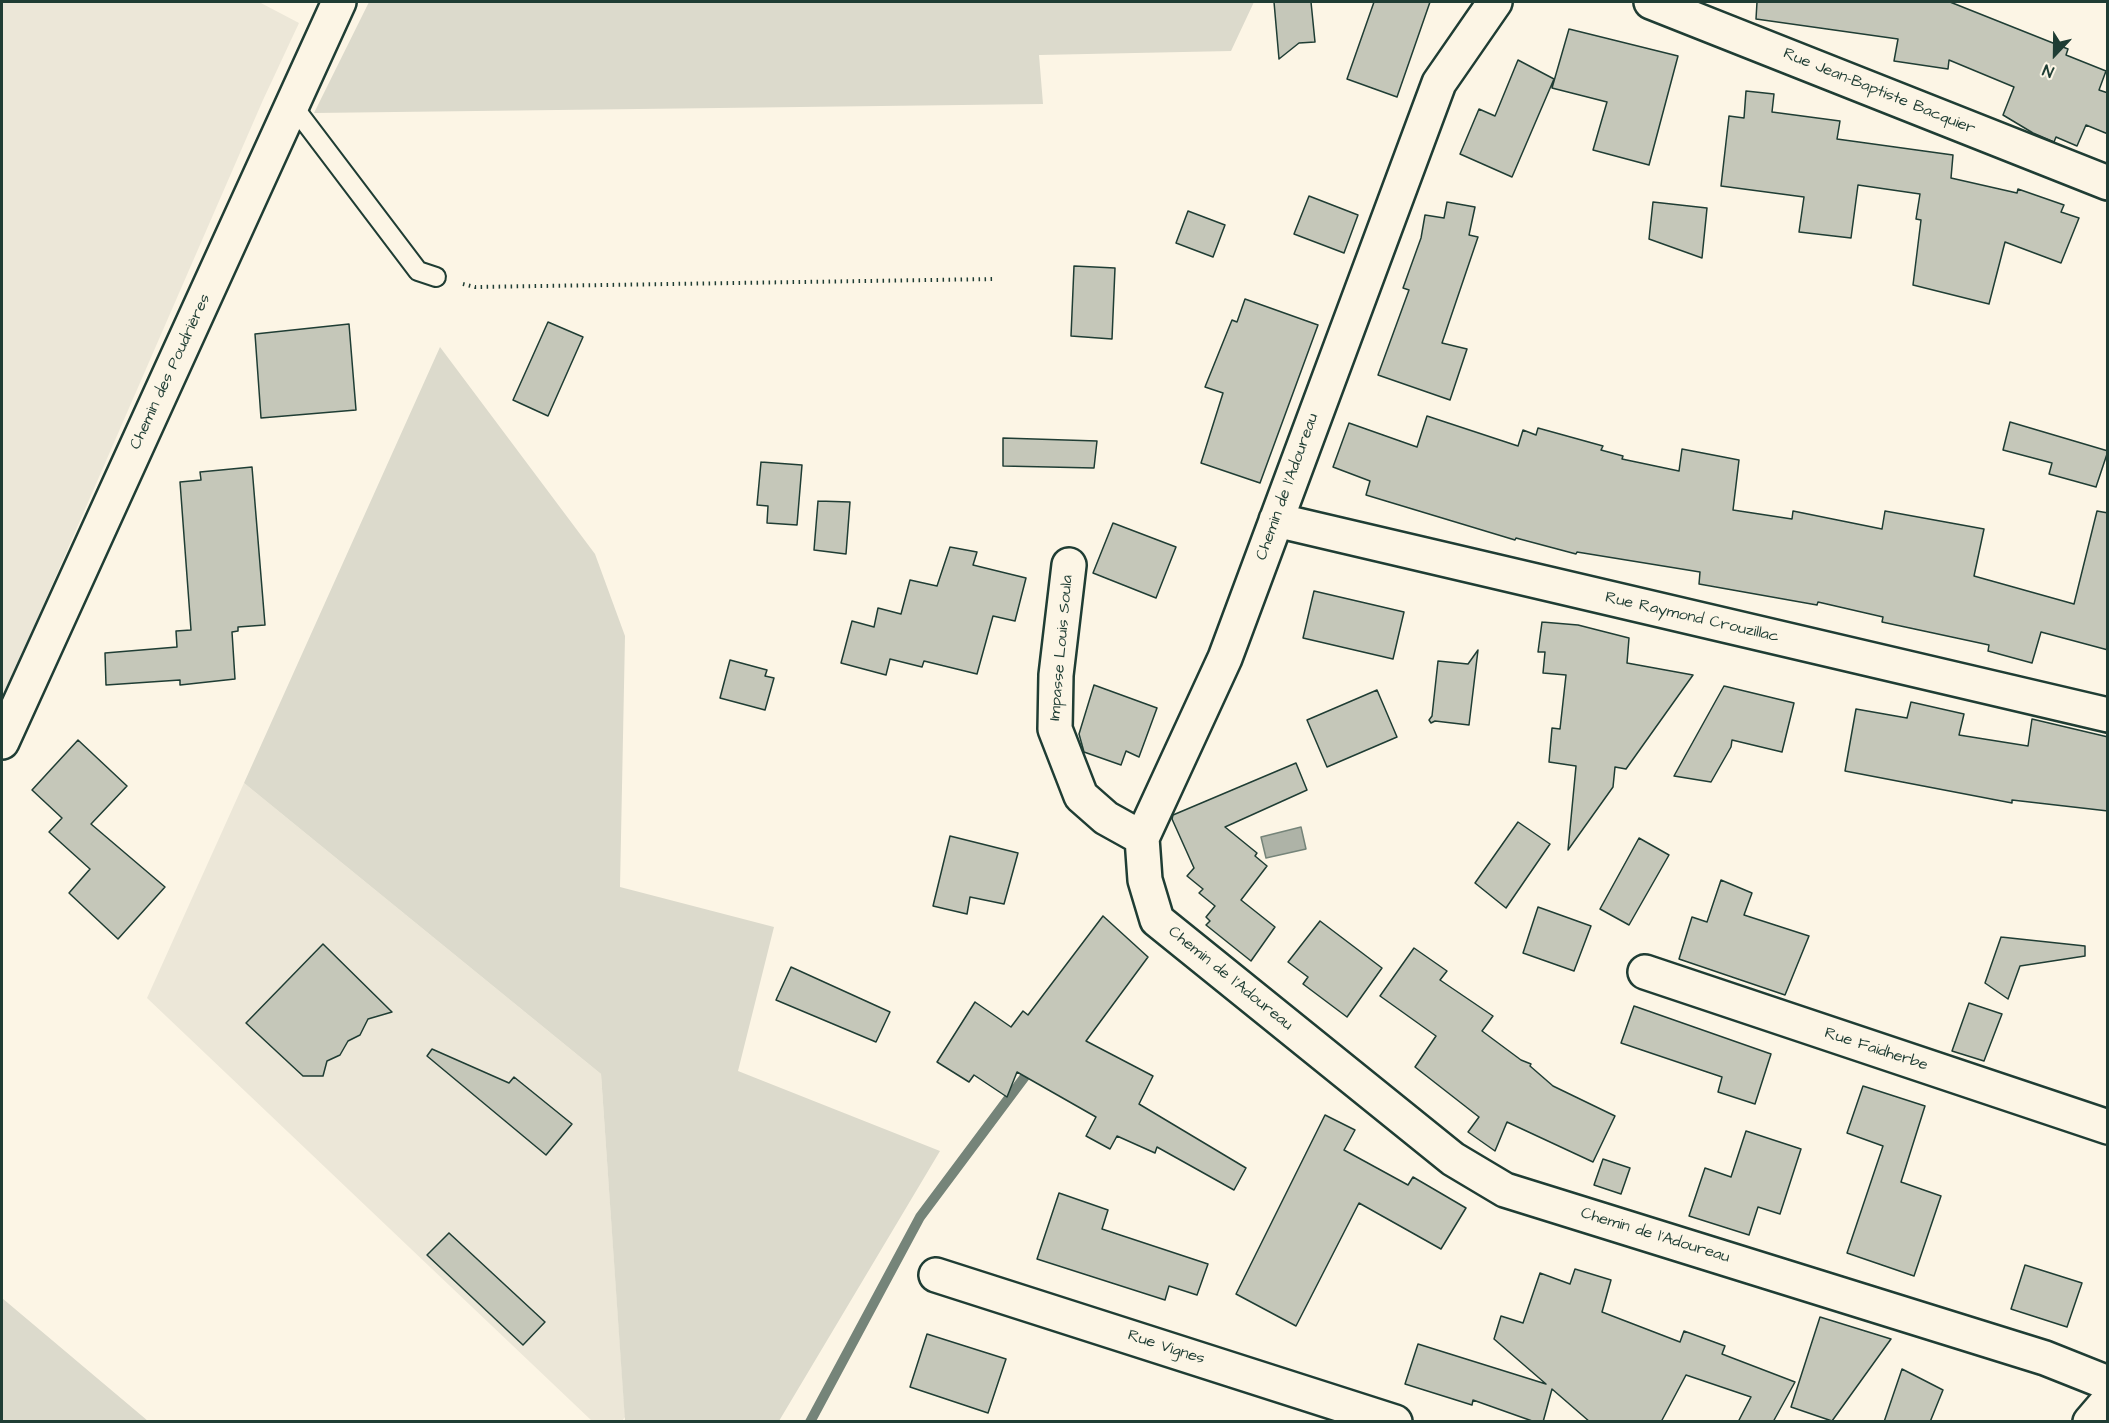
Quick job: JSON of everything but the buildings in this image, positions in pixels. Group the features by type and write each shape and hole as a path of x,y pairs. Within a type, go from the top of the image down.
{"street":[{"name":"Chemin des Poudrières","path":"2,742 339,2"},
{"name":"Chemin de l'Adoureau","path":"1495,2 1439,82 1224,658 1142,838 1145,880 1157,920 1453,1159 1505,1190 2045,1358 2108,1383"},
{"name":"Rue Jean-Baptiste Bacquier","path":"1651,2 2108,183"},
{"name":"Rue Raymond Crouzillac","path":"1276,520 2108,715"},
{"name":"Impasse Louis Soula","path":"1069,565 1056,675 1055,729 1081,796 1106,818 1142,838"},
{"name":"Rue Faidherbe","path":"1645,972 2108,1127"},
{"name":"Rue Vignes","path":"936,1275 1395,1422"},
{"path":"2090,1422 2108,1401"}],"lane":[{"path":"293,106 418,271 436,277"}],"path":[{"path":"436,277 476,287 995,279"}],"shaded area":[{"path":"2,2 259,2 299,23 263,100 2,700"},
{"path":"369,2 1254,2 1231,51 1039,55 1043,104 314,113"},
{"path":"440,347 595,554 625,636 620,887 774,927 738,1071 940,1151 779,1421 625,1421 601,1074 244,783"},
{"path":"244,783 601,1074 625,1417 622,1421 592,1421 147,998"},
{"path":"1301,827 1306,849 1266,858 1261,837"},
{"path":"2,1298 148,1421 2,1421"}],"waterway":[{"path":"810,1422 920,1217 1032,1067"}]}
